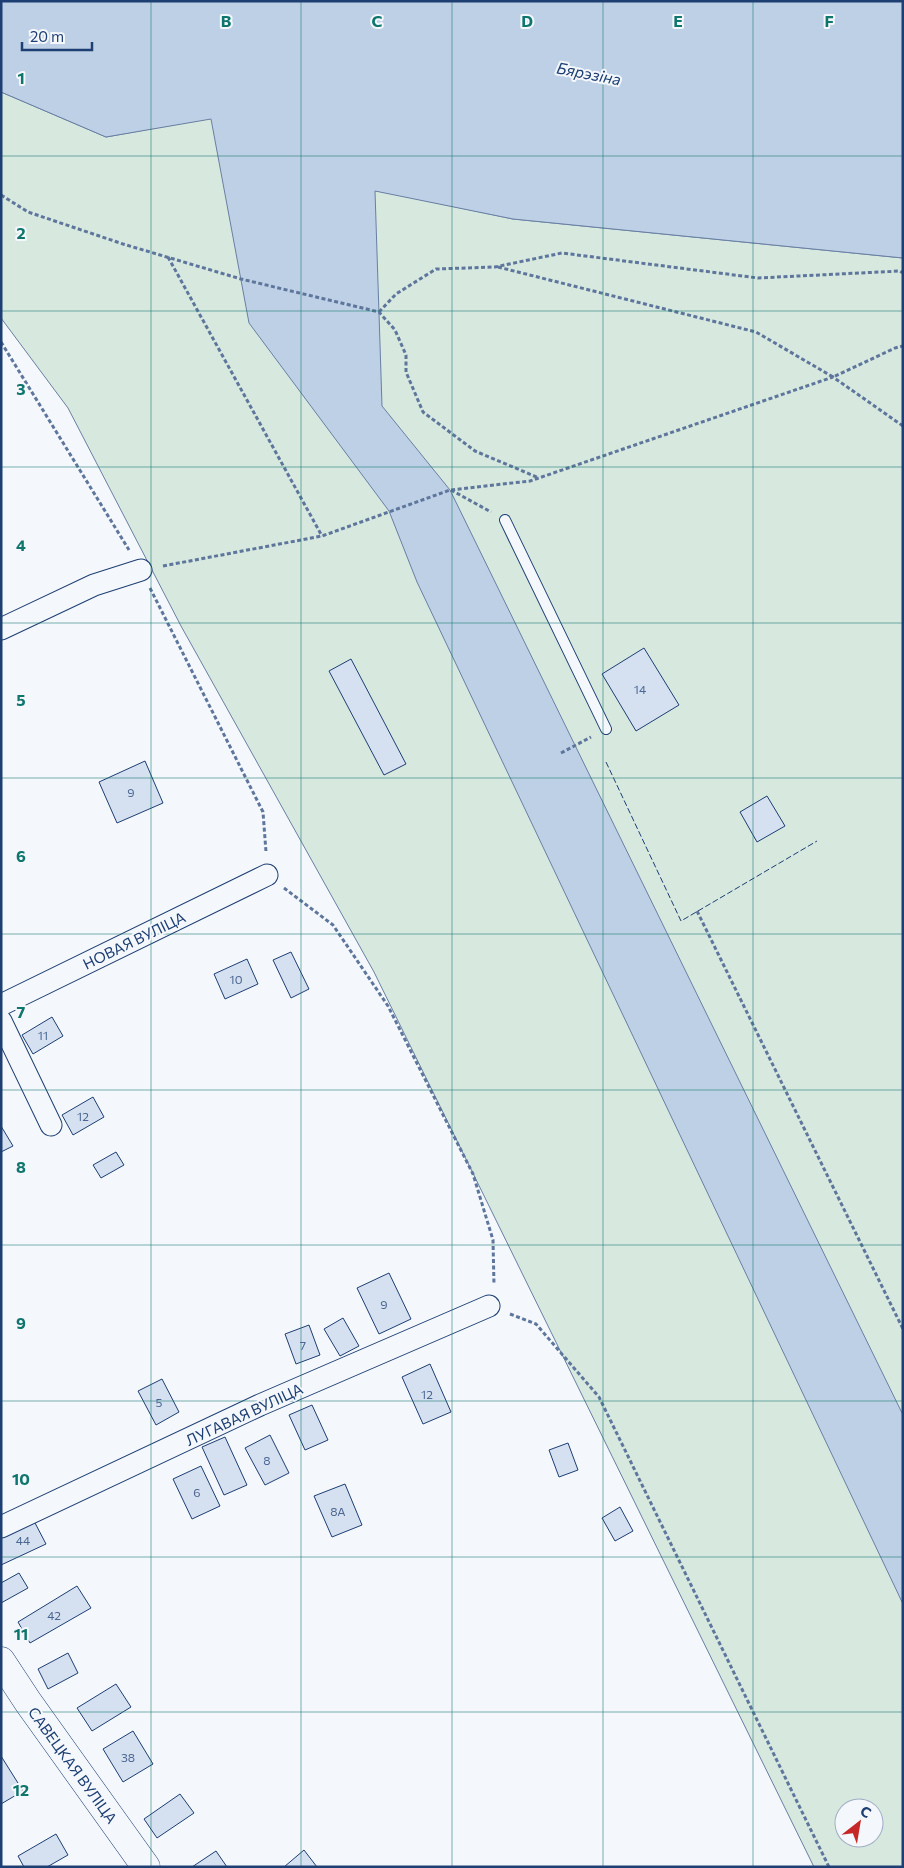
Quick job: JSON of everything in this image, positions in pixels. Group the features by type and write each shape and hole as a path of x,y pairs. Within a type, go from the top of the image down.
{"main road":[{"name":"САВЕЦКАЯ ВУЛІЦА","path":"1,1661 28,1702 146,1867"}],"street":[{"path":"1,629 94,585 142,570"},
{"name":"НОВАЯ ВУЛІЦА","path":"1,1005 268,875"},
{"path":"1,1021 51,1125"},
{"name":"ЛУГАВАЯ ВУЛІЦА","path":"1,1527 260,1405 489,1306"}],"lane":[{"path":"505,520 606,730"}],"path":[{"path":"1,195 28,212 241,280 379,312 395,330 406,355 406,372 423,412 475,451 539,478"},
{"path":"379,312 396,294 436,268 495,266 562,253 758,278 900,271 903,273"},
{"path":"168,257 322,536"},
{"path":"495,266 756,332 834,377 903,426"},
{"path":"1,342 142,570 263,812 268,875 333,925 388,1006 473,1174 494,1240 495,1281 489,1306 536,1324 599,1397 829,1867"},
{"path":"142,570 322,536 450,490 530,481 834,377 903,346"},
{"path":"450,490 505,520"},
{"path":"561,752 574,745"},
{"path":"697,911 903,1328"}],"shaded area":[{"path":"1,92 106,137 211,118 375,190 513,219 903,258 903,1867 814,1867 374,972 181,626 68,408 1,318"}],"water":[{"name":"Бярэзіна","path":"1,1 903,1 903,258 513,219 375,191 382,406 450,490 903,1415 903,1604 417,582 389,511 249,323 211,119 106,137 1,92"}],"building":[{"path":"644,648 679,705 636,731 602,674"},
{"path":"351,659 406,764 384,775 329,671"},
{"path":"145,761 163,803 117,823 99,782"},
{"path":"767,796 785,826 757,842 740,812"},
{"path":"291,952 309,989 291,998 273,960"},
{"path":"247,959 258,984 225,999 214,974"},
{"path":"52,1017 63,1036 33,1054 22,1035"},
{"path":"93,1097 104,1117 73,1135 62,1115"},
{"path":"1,1126 13,1146 1,1152"},
{"path":"116,1152 124,1165 101,1178 93,1165"},
{"path":"389,1273 411,1319 379,1334 357,1288"},
{"path":"343,1318 359,1346 340,1356 324,1329"},
{"path":"309,1325 320,1355 296,1364 285,1334"},
{"path":"430,1364 451,1412 423,1424 402,1377"},
{"path":"162,1379 179,1412 156,1425 138,1391"},
{"path":"312,1405 328,1440 305,1450 289,1415"},
{"path":"270,1435 289,1473 265,1485 245,1448"},
{"path":"225,1437 247,1485 224,1495 202,1447"},
{"path":"568,1443 578,1470 559,1477 549,1450"},
{"path":"201,1466 220,1506 192,1519 173,1479"},
{"path":"345,1484 362,1525 332,1537 314,1496"},
{"path":"620,1507 633,1531 615,1541 602,1518"},
{"path":"34,1521 46,1544 1,1565 1,1537"},
{"path":"19,1573 28,1588 1,1603 1,1583"},
{"path":"77,1586 91,1608 30,1643 18,1622"},
{"path":"68,1653 78,1673 48,1689 38,1669"},
{"path":"116,1684 131,1707 92,1731 77,1708"},
{"path":"133,1731 153,1764 123,1782 103,1749"},
{"path":"1,1756 23,1791 1,1804"},
{"path":"180,1794 194,1813 157,1838 144,1819"},
{"path":"56,1834 68,1855 47,1867 24,1867 18,1856"},
{"path":"304,1850 317,1867 284,1867"},
{"path":"216,1851 227,1867 192,1867"}],"fence":[{"path":"606,762 681,921 817,841"}]}
